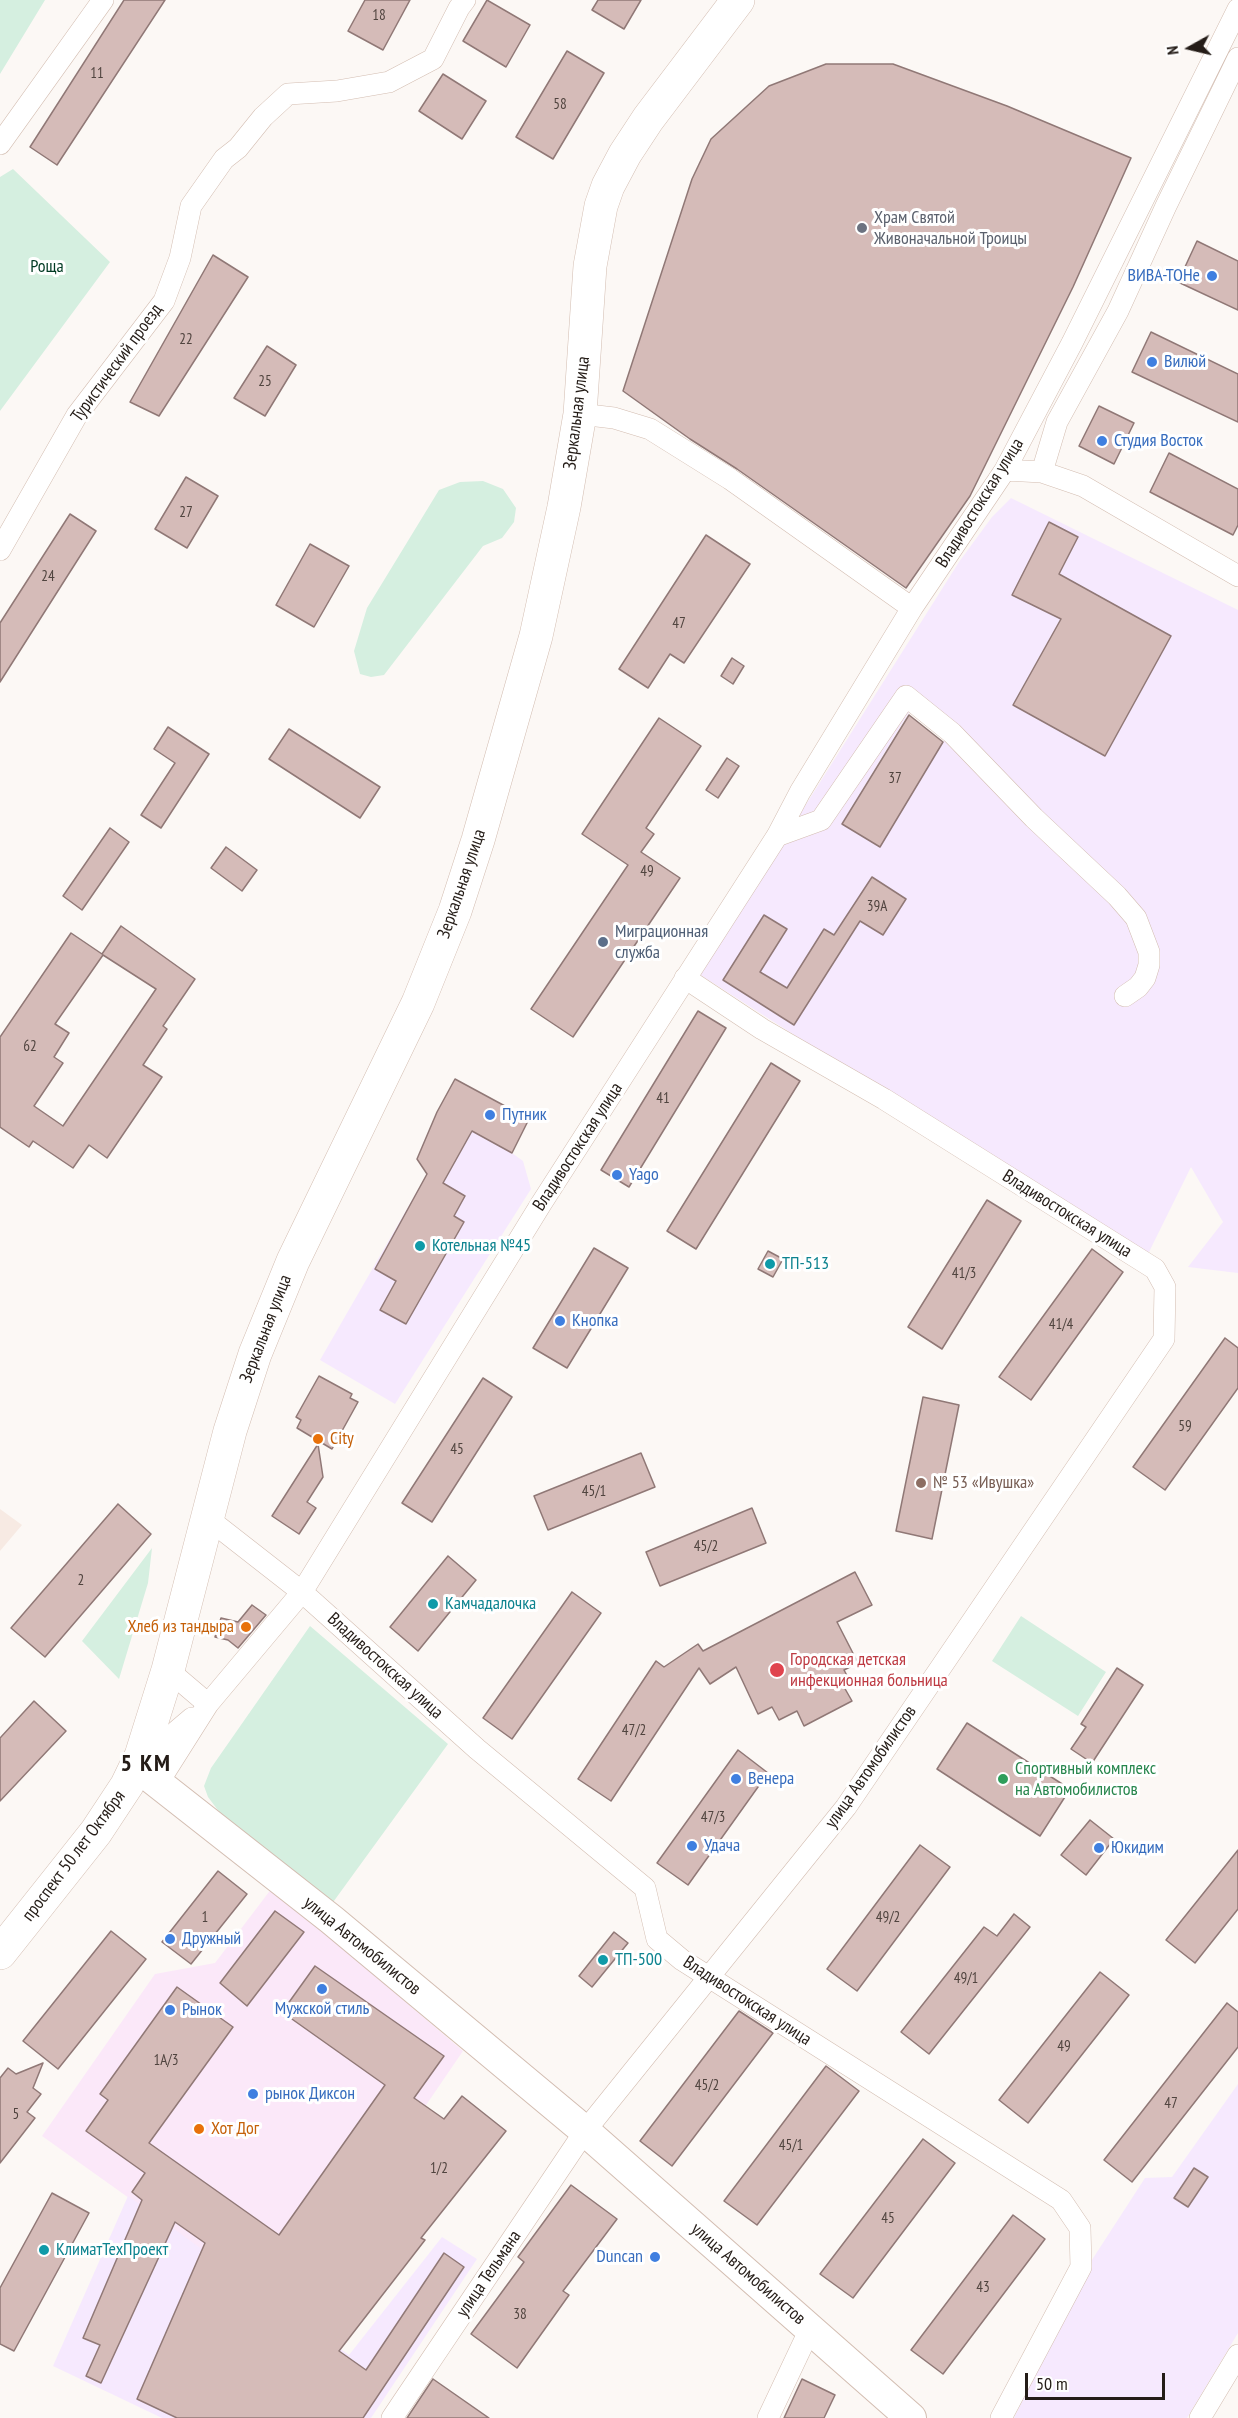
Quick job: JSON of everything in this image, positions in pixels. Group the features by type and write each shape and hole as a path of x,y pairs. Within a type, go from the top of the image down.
{"main road":[{"name":"Зеркальная улица","path":"147,1775 168,1670 206,1517 230,1431 273,1307 298,1250 404,1033 455,911 478,840 536,636 564,507 580,414 593,247 601,206 608,186 625,154 648,119 738,0"},
{"name":"проспект 50 лет Октября","path":"2,1944 96,1832 127,1785 147,1775"}],"street":[{"path":"0,144 103,0"},
{"name":"Туристический проезд","path":"0,550 77,415 164,301 180,258 191,206 224,159 238,148 263,117 288,94 337,91 389,82 433,59 465,0"},
{"name":"Владивостокская улица","path":"147,1775 302,1592 529,1224 777,836 800,792 912,608 1005,470 1072,343 1238,9"},
{"path":"1042,472 1057,422 1118,311 1238,58"},
{"path":"580,414 614,418 650,429 730,479 912,608"},
{"path":"1005,470 1042,472 1083,486 1238,576"},
{"path":"777,836 821,820 906,696 952,733 1034,818 1117,896 1136,918 1149,952 1149,965 1138,987 1125,996"},
{"name":"Владивостокская улица","path":"685,978 762,1029 884,1099 1155,1269 1165,1287"},
{"name":"улица Автомобилистов","path":"585,2131 846,1807 1164,1339 1165,1287"},
{"name":"Владивостокская улица","path":"206,1517 302,1592 477,1749 645,1888 657,1939 708,1977 1061,2199 1080,2228 1081,2267 1001,2418"},
{"path":"168,1670 208,1704"},
{"name":"улица Автомобилистов","path":"147,1775 332,1920 585,2131 907,2417"},
{"name":"улица Тельмана","path":"392,2418 585,2131"},
{"path":"768,2418 810,2329"},
{"path":"1200,2418 1238,2355"}],"shaded area":[{"path":"1011,498 1238,610 1238,1273 1188,1267 1223,1222 1191,1167 1148,1254 699,974 959,562 992,517","holes":["1049,523 1078,537 1042,609 1013,595","1080,585 1171,637 1104,756 1013,704","910,711 948,734 879,847 842,823"]},
{"path":"437,1112 505,1148 523,1161 531,1189 395,1404 320,1360 427,1174 417,1159"},
{"path":"0,1509 22,1525 0,1551"},
{"name":"рынок Диксон","path":"272,1888 463,2051 286,2310 42,2136 155,1974 215,1963"},
{"path":"1238,2084 1238,2333 1187,2418 1014,2418 1088,2266 1145,2178 1172,2177"},
{"path":"128,2196 349,2355 442,2237 477,2259 371,2418 162,2418 53,2366"}],"green space":[{"path":"0,0 45,0 0,74"},
{"name":"Роща","path":"13,169 110,262 0,411 0,177"},
{"path":"483,481 503,489 516,508 514,522 502,538 483,546 384,675 371,677 360,674 354,651 367,608 439,490 460,482"},
{"path":"152,1548 148,1583 119,1679 82,1641"},
{"path":"1021,1616 1106,1672 1078,1716 992,1661"},
{"path":"310,1626 448,1744 331,1905 263,1853 220,1813 208,1797 204,1786 211,1768"}],"building":[{"path":"124,0 165,0 57,165 30,147"},
{"path":"365,0 410,0 383,50 348,31"},
{"path":"487,0 530,25 506,67 463,41"},
{"path":"598,0 641,0 624,29 592,10"},
{"path":"567,51 604,73 553,159 516,137"},
{"path":"826,64 893,64 1007,106 1131,158 1073,287 970,496 906,588 623,391 692,179 711,139 769,86"},
{"path":"443,74 486,101 462,139 419,111"},
{"path":"1197,241 1238,261 1238,310 1178,282"},
{"path":"213,255 248,277 159,416 130,402"},
{"path":"1151,332 1238,374 1238,422 1132,372"},
{"path":"267,346 296,365 265,416 234,398"},
{"path":"1099,406 1134,423 1114,464 1079,446"},
{"path":"1169,453 1238,489 1238,525 1233,535 1150,492"},
{"path":"186,477 218,496 187,548 155,529"},
{"path":"70,514 96,531 0,682 0,623"},
{"path":"1049,522 1078,537 1059,574 1171,636 1105,756 1013,705 1061,619 1012,595"},
{"path":"706,535 750,564 684,663 670,654 648,688 619,669"},
{"path":"310,544 349,566 314,627 276,605"},
{"path":"732,658 744,666 733,684 721,676"},
{"path":"909,715 943,742 880,847 842,824"},
{"path":"659,718 701,746 646,828 654,834 641,852 680,878 573,1037 531,1009 628,865 582,834"},
{"path":"168,727 209,754 161,828 141,815 175,763 154,749"},
{"path":"289,729 380,787 360,818 269,759"},
{"path":"727,758 739,766 718,798 706,790"},
{"path":"110,828 129,842 82,910 63,896"},
{"path":"226,847 257,870 242,891 211,868"},
{"path":"872,877 906,899 883,935 860,921 794,1025 723,980 764,915 787,929 760,972 787,988 824,929 834,935"},
{"path":"121,926 195,979 163,1026 167,1029 143,1065 162,1077 107,1158 89,1145 73,1168 33,1141 29,1147 0,1127 0,1037 71,933 102,954","holes":["103,955 156,989 63,1126 34,1106 63,1063 54,1057 69,1033 55,1024"]},
{"path":"698,1011 726,1028 629,1187 601,1170"},
{"path":"771,1063 800,1081 696,1249 667,1231"},
{"path":"455,1079 529,1119 512,1153 472,1131 443,1183 465,1196 454,1216 464,1222 406,1324 380,1310 396,1281 375,1269 427,1174 417,1159 437,1112"},
{"path":"987,1200 1021,1221 942,1349 908,1327"},
{"path":"594,1248 628,1268 567,1368 533,1348"},
{"path":"1092,1249 1123,1272 1031,1400 999,1377"},
{"name":"ТП-513","path":"768,1251 783,1259 773,1277 758,1269"},
{"path":"1225,1338 1238,1348 1238,1388 1165,1490 1133,1467"},
{"path":"319,1376 352,1394 350,1398 358,1402 332,1449 297,1428 301,1420 296,1417"},
{"path":"483,1378 512,1397 432,1522 402,1503"},
{"path":"923,1397 959,1405 932,1539 896,1531"},
{"path":"318,1444 323,1477 307,1502 316,1508 299,1534 272,1516"},
{"path":"641,1453 655,1487 548,1530 534,1496"},
{"path":"118,1504 151,1534 45,1657 11,1628"},
{"path":"752,1508 766,1543 660,1586 646,1552"},
{"name":"Камчадалочка","path":"448,1556 476,1580 418,1651 390,1627"},
{"path":"855,1572 872,1605 837,1622 858,1663 844,1670 851,1683 844,1687 852,1701 804,1726 797,1711 779,1720 772,1707 758,1714 736,1667 710,1684 699,1668 611,1801 578,1779 656,1661 664,1667 698,1644 703,1651"},
{"path":"572,1592 601,1613 512,1739 483,1718"},
{"name":"Хлеб из тандыра","path":"252,1605 266,1615 238,1648 228,1640 215,1637 221,1618 238,1622"},
{"path":"1117,1668 1143,1685 1092,1763 1071,1749 1086,1727 1081,1724"},
{"path":"34,1701 66,1731 0,1801 0,1738"},
{"name":"Спортивный комплекс на Автомобилистов","path":"967,1723 1070,1789 1040,1836 937,1769"},
{"path":"738,1750 768,1773 688,1885 657,1863"},
{"path":"1090,1820 1114,1839 1086,1875 1061,1855"},
{"path":"920,1845 950,1867 857,1991 827,1969"},
{"path":"1238,1850 1238,1909 1195,1963 1166,1940"},
{"path":"218,1871 247,1894 191,1964 162,1942"},
{"path":"275,1911 304,1932 247,2006 220,1983"},
{"path":"1014,1914 1030,1927 929,2054 901,2032 984,1927 997,1936"},
{"path":"111,1931 146,1959 58,2069 23,2041"},
{"name":"ТП-500","path":"614,1932 628,1943 592,1987 579,1976"},
{"path":"315,1966 444,2056 414,2098 444,2119 462,2096 506,2131 421,2238 425,2240 339,2351 366,2370 444,2253 464,2267 363,2418 177,2418 137,2399 205,2243 175,2222 101,2383 86,2376 100,2345 83,2338 142,2200 132,2192 145,2173 86,2131 108,2100 100,2094 177,1987 233,2027 149,2143 279,2235 385,2085 282,2012"},
{"path":"1100,1972 1129,1995 1028,2123 999,2100"},
{"path":"1227,2003 1238,2012 1238,2047 1132,2182 1104,2160"},
{"path":"739,2011 773,2033 672,2166 640,2141"},
{"path":"43,2063 33,2088 41,2094 27,2112 35,2118 0,2163 0,2078 8,2068 16,2074"},
{"path":"826,2066 859,2091 757,2225 724,2201"},
{"path":"923,2139 955,2163 853,2298 820,2274"},
{"path":"1194,2168 1208,2177 1188,2207 1174,2198"},
{"path":"571,2185 617,2219 563,2291 569,2295 517,2368 471,2334 524,2262 518,2257"},
{"name":"КлиматТехПроект","path":"52,2193 89,2213 14,2351 0,2344 0,2288"},
{"path":"1013,2215 1045,2239 943,2374 911,2350"},
{"path":"433,2379 489,2418 407,2418"},
{"path":"802,2379 835,2395 824,2418 784,2418"}],"place":[{"name":"Храм Святой Живоначальной Троицы","path":"862,228"},
{"name":"ВИВА-ТОНе","path":"1212,276"},
{"name":"Вилюй","path":"1152,362"},
{"name":"Студия Восток","path":"1102,441"},
{"name":"Миграционная служба","path":"603,942"},
{"name":"Путник","path":"490,1115"},
{"name":"Yago","path":"617,1175"},
{"name":"Котельная №45","path":"420,1246"},
{"name":"ТП-513","path":"770,1264"},
{"name":"Кнопка","path":"560,1321"},
{"name":"City","path":"318,1439"},
{"name":"№ 53 «Ивушка»","path":"921,1483"},
{"name":"Камчадалочка","path":"433,1604"},
{"name":"Хлеб из тандыра","path":"246,1627"},
{"name":"Городская детская инфекционная больница","path":"777,1670"},
{"name":"Венера","path":"736,1779"},
{"name":"Спортивный комплекс на Автомобилистов","path":"1003,1779"},
{"name":"Удача","path":"692,1846"},
{"name":"Юкидим","path":"1099,1848"},
{"name":"Дружный","path":"170,1939"},
{"name":"ТП-500","path":"603,1960"},
{"name":"Мужской стиль","path":"322,1989"},
{"name":"Рынок","path":"170,2010"},
{"name":"рынок Диксон","path":"253,2094"},
{"name":"Хот Дог","path":"199,2129"},
{"name":"КлиматТехПроект","path":"44,2250"},
{"name":"Duncan","path":"655,2257"}],"district":[{"name":"5 КМ","path":"146,1764"}]}
